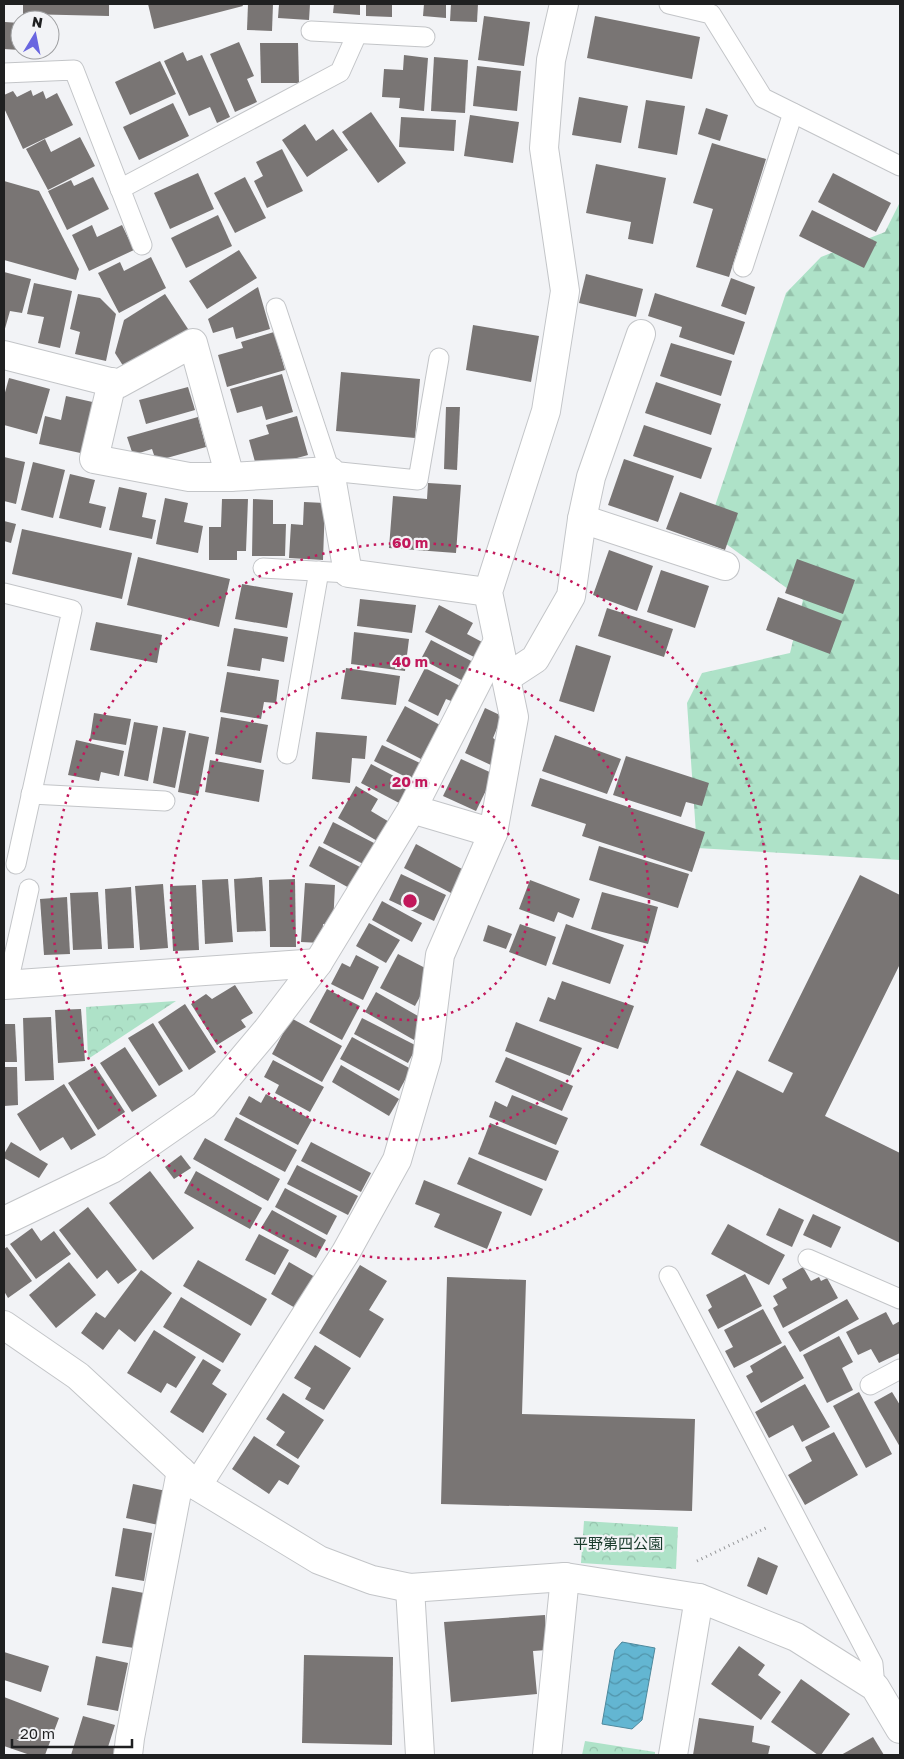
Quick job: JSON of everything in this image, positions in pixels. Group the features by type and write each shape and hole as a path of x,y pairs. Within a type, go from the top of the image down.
{"street":[{"path":"128,1755 132,1728 189,1478 346,1252 398,1160 427,1058 440,955 493,833 514,717 488,592 546,411 565,291 544,148 551,60 564,4"},
{"path":"506,678 535,659 571,596 582,519 591,477 641,334"},
{"path":"4,355 118,384 193,343 230,477"},
{"path":"112,382 94,458 189,477 230,477 330,471 348,572 488,592"},
{"path":"582,519 725,566"},
{"path":"4,1221 112,1169 204,1105 267,1030 318,963 412,809 498,642"},
{"path":"412,809 493,833"},
{"path":"6,984 318,963"},
{"path":"4,1325 78,1376 189,1478 319,1560 372,1580 410,1588 565,1577 699,1598 796,1637 875,1687 900,1729"},
{"path":"547,1755 565,1577"},
{"path":"410,1588 420,1755"},
{"path":"673,1755 699,1598"}],"lane":[{"path":"669,4 711,14 762,98 900,166"},
{"path":"311,31 425,38"},
{"path":"120,189 340,72 358,34"},
{"path":"4,73 74,70 142,245"},
{"path":"743,267 793,113"},
{"path":"276,308 330,471 418,480 439,358"},
{"path":"263,568 348,572"},
{"path":"287,754 319,571"},
{"path":"4,593 72,610 16,864"},
{"path":"31,794 165,801"},
{"path":"6,984 29,889"},
{"path":"808,1259 900,1298"},
{"path":"669,1276 873,1664 875,1687"},
{"path":"870,1385 900,1368"}],"path":[{"path":"692,1564 795,1515"}],"green space":[{"path":"900,202 900,860 697,848 687,703 702,673 790,653 803,600 707,530 786,293 821,257 885,232"},
{"path":"176,1001 88,1059 86,1007"},
{"name":"平野第四公園","path":"584,1521 678,1527 676,1569 581,1563"},
{"path":"585,1741 655,1752 655,1755 582,1755"}],"water":[{"path":"622,1642 655,1648 642,1720 632,1729 602,1724 615,1650"}],"building":[{"path":"23,4 109,4 109,16 60,15 60,10 23,10"},
{"path":"148,4 242,4 243,6 154,29"},
{"path":"248,4 273,4 272,31 247,30"},
{"path":"279,4 310,4 309,20 278,18"},
{"path":"334,4 360,4 360,15 333,13"},
{"path":"366,4 392,4 392,17 366,16"},
{"path":"424,4 446,4 446,18 423,16"},
{"path":"451,4 478,4 477,22 450,21"},
{"path":"484,16 530,22 524,66 478,60"},
{"path":"595,16 700,37 692,79 587,58"},
{"path":"5,22 10,22 10,49 4,49"},
{"path":"239,42 254,76 247,79 257,102 235,112 210,54"},
{"path":"260,43 298,43 299,83 261,83"},
{"path":"183,52 187,61 202,55 230,117 217,123 210,107 189,116 164,61"},
{"path":"404,55 428,58 424,111 399,108 400,98 382,97 384,69 403,70"},
{"path":"434,57 468,60 465,113 431,111"},
{"path":"160,61 176,94 130,115 115,82"},
{"path":"477,66 521,71 517,111 473,106"},
{"path":"31,90 33,96 43,91 46,99 57,93 73,125 23,149 4,108 4,95 13,91 17,97"},
{"path":"579,97 628,106 621,143 572,135"},
{"path":"646,100 685,106 677,155 638,148"},
{"path":"173,103 189,136 139,160 123,127"},
{"path":"706,108 728,115 720,141 698,134"},
{"path":"371,112 406,163 378,183 342,132"},
{"path":"470,115 519,122 513,163 464,156"},
{"path":"401,117 456,120 454,151 399,147"},
{"path":"305,124 316,141 333,129 348,150 307,177 282,140"},
{"path":"80,137 95,166 48,190 26,149 45,139 51,152"},
{"path":"712,143 766,159 729,277 696,267 713,209 693,203"},
{"path":"282,149 303,191 267,208 254,181 263,176 256,162"},
{"path":"596,164 666,178 653,244 628,239 631,222 586,213"},
{"path":"198,173 214,209 170,229 154,193"},
{"path":"833,173 891,203 876,232 818,202"},
{"path":"93,177 109,209 67,230 48,191 71,180 74,186"},
{"path":"245,177 266,218 235,233 214,193"},
{"path":"4,181 39,191 79,269 76,280 4,260"},
{"path":"812,210 877,242 864,268 799,236"},
{"path":"218,215 232,246 186,268 171,238"},
{"path":"92,225 97,237 122,225 134,250 89,271 72,235"},
{"path":"239,250 257,278 207,309 189,281"},
{"path":"151,257 166,288 119,313 98,273 120,262 124,271"},
{"path":"4,272 31,279 22,313 10,311 4,332"},
{"path":"586,274 643,289 636,317 579,303"},
{"path":"731,278 755,287 746,315 721,306"},
{"path":"34,283 72,291 60,348 38,343 44,317 27,314"},
{"path":"258,287 270,329 236,339 233,327 213,333 208,319"},
{"path":"655,293 745,322 734,355 679,337 682,327 648,316"},
{"path":"78,294 100,298 116,314 106,361 75,354 80,332 70,329"},
{"path":"165,294 190,332 127,372 115,353 124,320"},
{"path":"473,325 539,336 531,382 466,370"},
{"path":"274,332 285,370 227,387 218,355 243,348 241,342"},
{"path":"671,343 732,361 721,396 660,376"},
{"path":"341,372 420,379 415,438 336,431"},
{"path":"282,374 293,412 266,420 262,406 237,413 230,389"},
{"path":"9,378 50,389 37,434 4,425 4,396"},
{"path":"656,382 721,404 711,435 645,413"},
{"path":"188,387 195,410 146,424 139,400"},
{"path":"66,396 97,403 85,454 39,444 45,416 61,420"},
{"path":"446,407 460,407 457,470 444,469"},
{"path":"297,416 308,455 257,469 249,440 269,434 266,425"},
{"path":"198,417 206,447 156,461 152,449 133,455 127,437"},
{"path":"644,425 712,448 701,479 633,456"},
{"path":"4,457 25,462 16,504 4,501"},
{"path":"624,459 674,476 658,522 608,505"},
{"path":"33,462 65,470 53,518 21,510"},
{"path":"70,474 95,480 89,503 106,507 101,528 59,518"},
{"path":"428,483 461,485 456,553 389,548 393,496 427,499"},
{"path":"119,487 147,493 142,517 156,520 152,539 109,530"},
{"path":"680,492 738,513 725,550 666,529"},
{"path":"165,498 188,503 184,522 203,526 198,553 156,544"},
{"path":"222,499 248,499 246,551 237,551 237,560 209,560 209,527 221,527"},
{"path":"253,499 273,500 273,524 286,524 285,556 252,556"},
{"path":"304,502 325,503 323,560 289,558 291,524 303,525"},
{"path":"4,521 16,524 11,543 4,541"},
{"path":"22,529 132,553 122,599 12,574"},
{"path":"609,550 653,566 637,611 593,595"},
{"path":"138,557 230,579 219,627 127,605"},
{"path":"797,559 855,580 843,614 785,593"},
{"path":"661,570 709,586 695,628 647,612"},
{"path":"242,584 293,593 287,628 235,619"},
{"path":"778,597 842,621 830,654 766,630"},
{"path":"360,599 416,605 412,633 357,626"},
{"path":"439,605 473,623 467,634 482,642 474,657 425,632"},
{"path":"607,608 673,629 664,657 598,636"},
{"path":"96,622 162,635 157,663 90,650"},
{"path":"234,628 288,637 284,662 262,658 260,671 227,666"},
{"path":"354,632 409,639 405,671 351,664"},
{"path":"431,640 477,664 467,683 421,659"},
{"path":"576,645 611,656 594,712 559,701"},
{"path":"346,668 400,676 396,705 341,699"},
{"path":"425,668 464,688 456,703 446,699 438,716 408,701"},
{"path":"227,672 279,680 276,703 264,702 261,719 220,712"},
{"path":"405,706 440,725 421,759 386,741"},
{"path":"485,708 502,716 493,738 502,745 493,766 465,753"},
{"path":"94,713 131,719 126,745 90,739"},
{"path":"221,717 268,725 261,763 215,754"},
{"path":"134,722 158,726 148,781 124,776"},
{"path":"163,727 186,731 175,788 153,783"},
{"path":"316,732 367,736 365,759 352,758 350,783 312,779"},
{"path":"189,733 209,737 198,796 178,792"},
{"path":"555,735 621,759 607,794 542,771"},
{"path":"76,740 124,751 119,776 101,772 99,781 68,775"},
{"path":"382,745 422,764 414,781 374,761"},
{"path":"626,756 709,783 702,806 686,802 681,817 613,795"},
{"path":"461,759 494,774 476,811 443,796"},
{"path":"210,760 264,770 259,802 205,792"},
{"path":"371,764 411,785 401,804 361,783"},
{"path":"540,778 705,832 692,872 582,836 586,824 531,806"},
{"path":"356,786 378,799 371,811 391,823 379,842 338,818"},
{"path":"333,822 376,844 365,865 323,843"},
{"path":"416,844 464,870 451,893 404,868"},
{"path":"319,846 364,869 353,890 309,866"},
{"path":"599,846 689,874 678,908 589,880"},
{"path":"401,874 446,895 434,921 389,900"},
{"path":"860,875 900,895 900,964 825,1116 900,1153 900,1243 700,1145 737,1070 783,1093 793,1073 768,1061"},
{"path":"262,877 266,931 237,932 234,879"},
{"path":"228,879 233,942 205,944 202,880"},
{"path":"295,879 296,947 270,947 269,880"},
{"path":"530,880 580,899 573,918 558,912 554,922 519,909"},
{"path":"305,883 335,885 333,925 323,924 322,943 301,942"},
{"path":"163,884 168,948 140,950 135,886"},
{"path":"196,885 199,950 173,951 170,886"},
{"path":"131,887 134,948 108,949 105,889"},
{"path":"98,892 102,949 73,950 70,893"},
{"path":"602,892 658,907 648,944 591,929"},
{"path":"67,897 70,954 44,955 40,899"},
{"path":"382,901 422,923 412,942 372,920"},
{"path":"369,923 400,940 386,963 356,946"},
{"path":"520,924 556,937 546,966 509,952"},
{"path":"566,924 624,945 610,984 552,964"},
{"path":"488,925 512,934 506,949 483,941"},
{"path":"398,954 433,972 415,1006 380,988"},
{"path":"356,955 379,967 363,1000 331,984 342,963 350,967"},
{"path":"562,981 634,1006 618,1049 539,1021 548,997 555,1000"},
{"path":"235,985 253,1013 241,1020 246,1027 217,1045 191,1004 206,994 212,999"},
{"path":"327,989 360,1006 342,1040 309,1022"},
{"path":"376,992 425,1020 414,1040 365,1012"},
{"path":"185,1004 216,1052 189,1070 158,1022"},
{"path":"81,1009 85,1061 58,1063 55,1010"},
{"path":"51,1017 54,1080 25,1081 23,1018"},
{"path":"291,1018 342,1046 322,1082 272,1054"},
{"path":"362,1018 417,1046 408,1063 354,1034"},
{"path":"516,1022 582,1048 570,1076 505,1051"},
{"path":"153,1023 183,1071 159,1086 128,1038"},
{"path":"4,1024 15,1024 17,1062 4,1062"},
{"path":"352,1037 411,1069 399,1091 340,1059"},
{"path":"125,1047 157,1096 132,1112 100,1063"},
{"path":"506,1057 573,1086 562,1111 495,1082"},
{"path":"273,1060 324,1087 310,1112 275,1093 279,1085 264,1077"},
{"path":"341,1065 399,1099 389,1116 332,1082"},
{"path":"95,1066 125,1112 98,1130 68,1083"},
{"path":"4,1067 17,1067 18,1105 4,1106"},
{"path":"64,1084 96,1135 71,1150 63,1137 40,1151 17,1114"},
{"path":"266,1094 312,1120 298,1145 239,1114 249,1096 261,1103"},
{"path":"512,1095 568,1118 556,1145 489,1117 495,1101 507,1107"},
{"path":"236,1117 297,1150 285,1172 224,1140"},
{"path":"490,1123 559,1151 546,1181 478,1154"},
{"path":"205,1138 280,1179 268,1201 193,1159"},
{"path":"11,1142 48,1164 39,1178 4,1158 4,1154"},
{"path":"311,1142 371,1173 361,1192 301,1161"},
{"path":"181,1155 191,1168 174,1179 165,1167"},
{"path":"469,1157 543,1189 531,1216 457,1184"},
{"path":"297,1165 358,1196 348,1215 287,1184"},
{"path":"150,1171 194,1228 153,1260 109,1203"},
{"path":"196,1171 262,1208 250,1229 184,1193"},
{"path":"424,1180 502,1212 487,1249 434,1227 440,1214 415,1204"},
{"path":"285,1188 337,1216 327,1235 275,1207"},
{"path":"88,1207 137,1270 118,1284 107,1270 97,1279 59,1230"},
{"path":"779,1208 804,1220 792,1247 766,1235"},
{"path":"272,1210 326,1240 316,1258 261,1228"},
{"path":"813,1214 841,1227 831,1248 803,1235"},
{"path":"728,1224 785,1255 769,1285 711,1254"},
{"path":"32,1228 41,1241 54,1231 71,1254 36,1279 10,1244"},
{"path":"259,1234 289,1250 275,1275 245,1260"},
{"path":"7,1247 32,1281 8,1298 4,1291 4,1249"},
{"path":"198,1260 267,1299 251,1326 183,1286"},
{"path":"69,1262 96,1295 56,1328 29,1295"},
{"path":"289,1262 315,1277 297,1309 271,1294"},
{"path":"360,1265 387,1281 369,1310 384,1319 360,1358 319,1333"},
{"path":"803,1267 811,1281 819,1277 821,1281 827,1278 838,1298 783,1328 773,1308 778,1305 773,1296 787,1288 782,1279"},
{"path":"141,1270 172,1293 135,1342 119,1329 103,1350 81,1333 96,1312 105,1318"},
{"path":"745,1274 762,1306 718,1329 708,1310 712,1307 706,1295"},
{"path":"447,1277 526,1280 522,1414 695,1419 692,1511 441,1504"},
{"path":"181,1297 241,1334 223,1363 163,1327"},
{"path":"847,1299 859,1319 800,1352 788,1332"},
{"path":"763,1309 782,1343 734,1368 725,1351 733,1347 724,1330"},
{"path":"886,1312 893,1325 900,1321 900,1353 879,1363 871,1349 858,1355 846,1332"},
{"path":"154,1330 196,1357 176,1388 167,1383 161,1393 127,1373"},
{"path":"839,1336 853,1362 842,1368 853,1390 827,1403 803,1355"},
{"path":"315,1345 351,1368 324,1410 305,1399 311,1388 294,1378"},
{"path":"785,1345 804,1378 761,1403 746,1376 753,1372 750,1366"},
{"path":"203,1359 221,1370 212,1384 227,1394 203,1433 170,1412"},
{"path":"805,1384 830,1427 802,1442 793,1425 769,1438 755,1412"},
{"path":"859,1392 892,1454 866,1468 833,1406"},
{"path":"892,1392 900,1405 900,1447 874,1402"},
{"path":"283,1393 324,1420 298,1459 276,1445 285,1432 266,1419"},
{"path":"834,1432 858,1475 805,1505 788,1475 812,1461 805,1447"},
{"path":"254,1436 300,1466 288,1485 279,1480 269,1494 232,1469"},
{"path":"133,1484 171,1492 163,1526 126,1518"},
{"path":"123,1528 152,1533 144,1581 115,1576"},
{"path":"758,1557 778,1566 767,1595 747,1586"},
{"path":"112,1587 144,1593 134,1648 102,1643"},
{"path":"545,1615 547,1650 533,1651 537,1694 451,1702 444,1622"},
{"path":"739,1646 765,1665 758,1675 781,1692 761,1720 711,1684"},
{"path":"4,1652 49,1666 41,1692 4,1680"},
{"path":"304,1655 393,1657 392,1745 302,1743"},
{"path":"96,1656 128,1663 118,1711 87,1705"},
{"path":"801,1679 850,1714 821,1755 818,1755 771,1722"},
{"path":"4,1697 59,1718 45,1755 30,1755 4,1746"},
{"path":"83,1716 115,1725 108,1747 122,1750 120,1755 71,1755"},
{"path":"699,1718 754,1726 752,1742 770,1746 768,1755 693,1755"},
{"path":"873,1737 884,1755 841,1755"}]}
